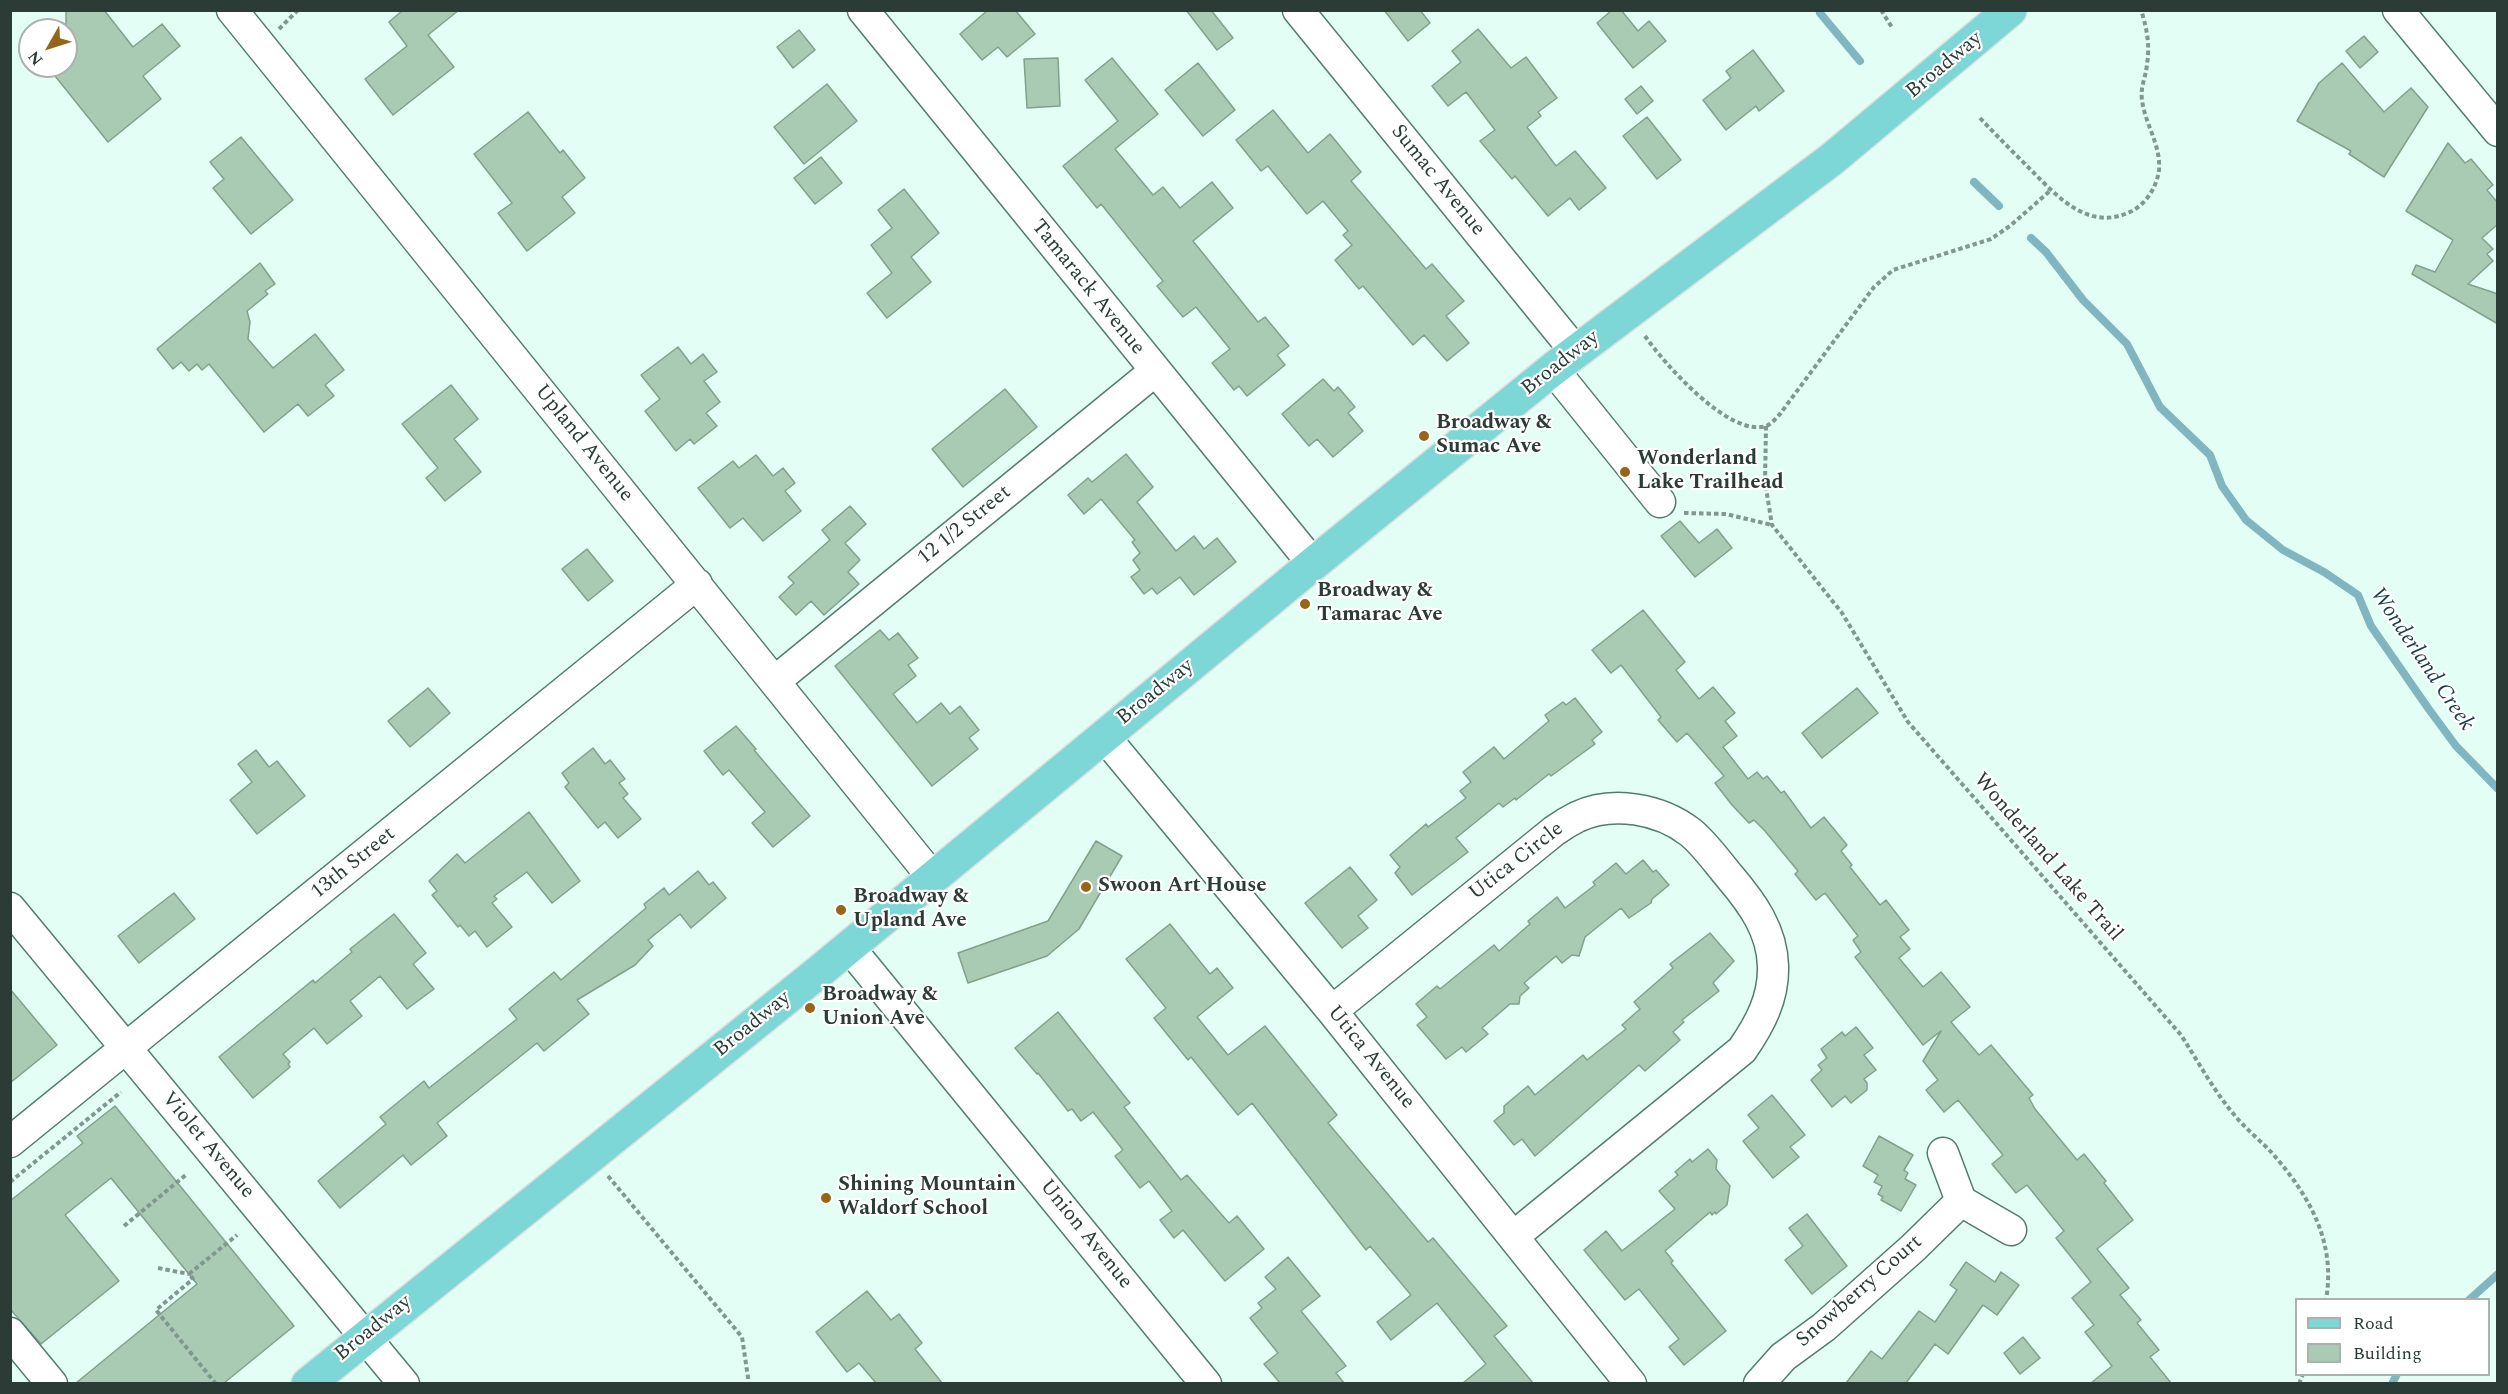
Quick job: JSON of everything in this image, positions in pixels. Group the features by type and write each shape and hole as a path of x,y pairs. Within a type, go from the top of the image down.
{"main road":[{"name":"Broadway","path":"308,1383 849,947 1313,564 1564,361 1832,159 2010,10"}],"street":[{"name":"Upland Avenue","path":"232,10 933,878"},
{"name":"Tamarack Avenue","path":"863,10 1313,564"},
{"name":"Sumac Avenue","path":"1298,10 1564,361 1660,502"},
{"path":"2398,10 2498,131"},
{"name":"12 1/2 Street","path":"775,681 1155,371"},
{"name":"13th Street","path":"10,1142 697,584"},
{"name":"Utica Avenue","path":"1104,736 1332,1011 1631,1383"},
{"name":"Utica Circle","path":"1332,1011 1554,831 1579,816 1618,808 1657,814 1691,833 1754,905 1768,935 1773,966 1770,996 1759,1025 1742,1050 1514,1236"},
{"name":"Violet Avenue","path":"10,908 404,1383"},
{"name":"Union Avenue","path":"849,947 1206,1383"},
{"path":"1943,1153 1961,1201 2011,1230"},
{"name":"Snowberry Court","path":"1759,1383 1783,1358 1824,1327 1961,1201"},
{"path":"10,1333 52,1383"}],"path":[{"path":"1881,10 1893,29"},
{"path":"1980,118 2070,207 2099,218 2120,217 2138,208 2152,193 2159,172 2158,151 2142,101 2141,85 2147,65 2147,29 2141,10"},
{"path":"1628,311 1661,359 1693,391 1726,416 1752,427 1766,426 1780,414 1874,287 1893,270 1991,239 2010,226 2051,190"},
{"name":"Wonderland Lake Trail","path":"1766,426 1765,482 1772,525 1842,614 1908,722 2181,1035 2237,1118 2272,1154 2296,1184 2315,1215 2325,1239 2329,1263 2326,1298"},
{"path":"1660,502 1688,515 1726,514 1772,525"},
{"path":"10,1182 121,1092"},
{"path":"591,1154 742,1337 749,1383"},
{"path":"124,1226 187,1173"},
{"path":"189,1274 237,1235"},
{"path":"158,1268 189,1274 193,1279 156,1310 216,1383"}],"building":[{"path":"66,10 104,10 133,47 162,24 180,46 143,76 161,99 108,142 57,78 78,78 78,18 66,18"},
{"path":"403,10 459,10 428,35 454,67 393,115 365,79 407,46 389,22"},
{"path":"988,10 1015,10 1035,34 1007,57 998,47 982,60 960,34"},
{"path":"1186,10 1211,10 1233,38 1217,50"},
{"path":"1384,10 1420,10 1430,23 1408,41"},
{"path":"1612,10 1621,10 1638,31 1649,21 1666,41 1633,68 1597,23"},
{"path":"1478,29 1511,68 1526,57 1557,98 1538,112 1541,116 1527,127 1556,166 1575,151 1606,188 1579,210 1570,198 1548,216 1515,176 1512,179 1480,141 1495,130 1466,92 1448,106 1432,86 1461,62 1452,51"},
{"path":"799,30 815,50 793,68 777,47"},
{"path":"2364,36 2378,52 2360,68 2346,51"},
{"path":"1753,50 1784,91 1759,111 1756,106 1726,130 1703,100 1731,78 1726,71"},
{"path":"1058,58 1060,106 1027,108 1024,59"},
{"path":"1112,58 1158,114 1115,149 1153,195 1163,187 1180,208 1212,182 1233,208 1193,241 1258,322 1265,317 1289,346 1277,355 1285,365 1247,396 1239,386 1234,390 1212,363 1230,349 1196,307 1183,317 1157,286 1163,281 1101,204 1097,208 1063,166 1118,121 1085,80"},
{"path":"1198,63 1235,110 1203,136 1165,90"},
{"path":"2342,63 2384,112 2411,88 2428,107 2384,177 2349,154 2351,151 2297,121 2319,83"},
{"path":"827,84 857,121 804,164 774,127"},
{"path":"1641,86 1653,101 1637,114 1625,99"},
{"path":"1273,110 1308,153 1330,134 1361,172 1351,181 1426,269 1432,264 1464,301 1446,316 1469,343 1447,361 1424,335 1413,345 1363,286 1359,289 1335,260 1352,245 1343,235 1348,231 1323,201 1307,214 1268,166 1261,171 1236,140"},
{"path":"528,112 560,153 563,150 585,178 562,197 575,213 527,251 498,213 512,203 474,154"},
{"path":"1647,117 1681,160 1657,179 1623,136"},
{"path":"241,137 293,200 251,234 213,188 224,179 210,162"},
{"path":"2448,143 2465,163 2471,159 2493,185 2487,190 2498,203 2498,224 2482,238 2493,249 2487,254 2493,261 2468,284 2498,294 2498,324 2412,274 2416,265 2435,272 2453,240 2406,211"},
{"path":"821,157 842,183 815,204 794,178"},
{"path":"904,189 939,233 911,257 931,282 887,318 867,293 892,273 871,245 892,228 878,210"},
{"path":"260,263 275,284 265,291 268,294 247,311 250,322 248,339 273,368 315,334 344,370 325,385 334,396 308,416 298,404 264,432 209,364 202,370 197,364 189,371 181,362 173,369 157,349"},
{"path":"678,347 691,364 703,354 717,372 704,381 720,402 706,413 717,426 694,444 690,439 676,451 645,411 660,399 641,375"},
{"path":"1323,379 1334,391 1338,387 1355,407 1348,413 1363,431 1333,457 1317,439 1309,446 1282,414"},
{"path":"451,385 478,419 454,439 481,472 445,501 426,478 438,468 402,424"},
{"path":"1005,389 1037,427 963,487 932,449"},
{"path":"1126,454 1153,487 1137,502 1176,551 1194,536 1204,549 1217,538 1236,562 1194,595 1180,577 1157,594 1152,588 1144,594 1131,577 1140,570 1133,560 1140,553 1132,542 1135,540 1101,499 1084,514 1068,495 1088,478 1092,482"},
{"path":"756,455 773,476 783,468 795,483 785,491 801,511 763,541 743,518 730,528 698,488 733,461 739,468"},
{"path":"850,506 866,524 845,543 860,560 848,572 859,584 824,615 811,601 796,615 779,597 794,583 788,577 830,540 822,530"},
{"path":"1680,521 1699,543 1717,529 1732,548 1695,577 1661,536"},
{"path":"587,549 613,581 588,601 562,569"},
{"path":"1643,610 1685,662 1676,670 1699,699 1713,687 1735,713 1725,721 1737,736 1723,747 1748,779 1757,772 1763,779 1767,776 1781,793 1784,791 1811,828 1824,817 1847,845 1841,851 1852,865 1850,867 1880,905 1886,900 1909,930 1900,937 1910,949 1899,958 1923,987 1941,972 1970,1007 1951,1022 1979,1055 1991,1045 2033,1095 2029,1098 2035,1109 2077,1160 2084,1154 2133,1220 2097,1249 2129,1288 2120,1295 2141,1320 2137,1323 2159,1350 2150,1357 2171,1383 2091,1383 2112,1366 2085,1332 2094,1325 2072,1298 2091,1282 2056,1238 2064,1231 2027,1185 2016,1193 1992,1164 2003,1155 1958,1100 1944,1112 1926,1090 1938,1080 1923,1061 1941,1031 1923,1045 1855,957 1861,952 1853,940 1858,936 1825,893 1816,900 1795,874 1798,871 1765,831 1754,820 1749,823 1715,783 1724,776 1687,733 1677,742 1658,720 1661,717 1621,665 1611,673 1592,650"},
{"path":"880,630 889,640 898,633 918,658 908,665 916,676 893,694 917,723 941,703 950,714 960,706 979,730 969,738 978,749 932,786 835,666"},
{"path":"428,688 450,713 410,747 388,721"},
{"path":"1857,688 1878,713 1822,758 1802,733"},
{"path":"1575,698 1602,732 1592,740 1595,744 1551,776 1549,774 1516,800 1515,798 1503,807 1499,803 1456,838 1468,852 1412,895 1395,873 1400,867 1390,855 1426,824 1428,827 1466,798 1460,791 1471,782 1463,772 1494,747 1504,759 1549,721 1545,715 1563,702 1566,705"},
{"path":"736,726 810,816 773,847 752,823 765,812 729,770 723,775 704,751"},
{"path":"593,748 605,764 610,760 625,779 619,783 628,794 623,798 641,819 618,838 605,822 598,828 565,787 569,783 562,773"},
{"path":"256,750 269,767 277,761 305,796 257,834 230,800 252,782 238,764"},
{"path":"529,812 580,881 552,903 527,872 494,896 497,899 492,903 512,927 487,947 475,931 469,936 460,925 458,927 432,895 437,891 429,881 457,854 465,863"},
{"name":"Swoon Art House","path":"1096,841 1122,856 1079,929 1047,956 968,983 958,953 1048,921"},
{"path":"1643,860 1653,872 1656,870 1669,885 1652,899 1651,903 1629,918 1621,908 1585,937 1579,956 1572,955 1562,963 1556,956 1524,983 1529,988 1520,996 1519,1004 1510,1004 1482,1028 1488,1034 1466,1052 1462,1047 1446,1059 1417,1025 1427,1017 1416,1004 1437,986 1440,989 1494,945 1499,951 1530,924 1528,921 1557,897 1565,908 1595,885 1593,882 1616,863 1626,874"},
{"path":"1350,867 1377,900 1358,916 1368,928 1342,948 1305,903"},
{"path":"698,871 709,885 713,882 726,898 691,928 680,914 648,940 653,946 635,965 577,1000 589,1014 544,1051 537,1043 437,1123 447,1136 411,1165 403,1155 340,1208 318,1181 386,1124 380,1117 424,1081 429,1088 517,1019 509,1009 554,972 561,980 646,908 644,904 664,888 669,895"},
{"path":"174,893 195,919 139,963 118,936"},
{"path":"394,914 426,953 413,964 434,989 407,1009 380,976 350,1001 362,1016 327,1044 314,1028 283,1054 290,1062 288,1064 290,1067 253,1098 219,1057 313,980 315,983 352,952 350,949"},
{"path":"1170,924 1210,974 1217,968 1233,988 1197,1017 1228,1055 1265,1026 1337,1115 1328,1123 1428,1242 1433,1238 1507,1326 1494,1336 1533,1383 1463,1383 1486,1364 1437,1303 1391,1340 1377,1322 1411,1295 1370,1246 1366,1250 1252,1103 1238,1115 1191,1057 1188,1060 1154,1018 1166,1008 1126,959"},
{"path":"1710,933 1734,961 1713,983 1719,991 1682,1020 1684,1022 1673,1032 1680,1040 1645,1071 1639,1065 1535,1156 1522,1139 1514,1145 1494,1121 1504,1113 1504,1106 1528,1086 1535,1095 1583,1055 1587,1060 1626,1029 1622,1025 1640,1009 1634,1002 1673,968 1670,964"},
{"path":"10,989 57,1045 10,1083"},
{"path":"1058,1012 1130,1103 1124,1107 1181,1180 1187,1175 1229,1223 1237,1216 1264,1249 1225,1281 1183,1230 1174,1238 1160,1220 1172,1211 1149,1181 1140,1188 1115,1156 1123,1150 1093,1112 1081,1121 1072,1109 1068,1111 1015,1048"},
{"path":"1856,1027 1873,1048 1864,1055 1876,1070 1864,1079 1867,1083 1867,1090 1851,1103 1845,1096 1832,1107 1811,1080 1822,1070 1818,1065 1827,1058 1821,1049 1842,1032 1845,1036"},
{"path":"1772,1095 1805,1135 1790,1147 1799,1157 1773,1178 1743,1141 1759,1128 1748,1115"},
{"path":"115,1106 294,1326 224,1383 76,1383 197,1284 111,1178 65,1215 119,1281 41,1344 10,1309 10,1201 83,1143 77,1136"},
{"path":"1879,1136 1913,1155 1904,1170 1908,1173 1905,1179 1916,1185 1901,1211 1881,1200 1883,1197 1878,1194 1882,1186 1874,1182 1878,1175 1863,1166"},
{"path":"1708,1149 1717,1160 1716,1169 1730,1186 1727,1205 1716,1214 1715,1212 1712,1215 1710,1212 1665,1251 1673,1261 1671,1263 1726,1331 1684,1365 1669,1347 1679,1339 1639,1289 1625,1300 1584,1250 1606,1231 1622,1251 1675,1209 1659,1191 1678,1175 1675,1172 1690,1159 1692,1162"},
{"path":"1807,1214 1847,1266 1812,1294 1785,1260 1803,1246 1789,1228"},
{"path":"1288,1257 1320,1296 1301,1311 1346,1366 1336,1373 1344,1383 1280,1383 1264,1364 1278,1353 1250,1318 1262,1308 1258,1303 1276,1289 1265,1277"},
{"path":"1966,1262 1995,1282 2001,1272 2019,1285 1997,1315 1983,1305 1948,1354 1935,1344 1906,1383 1846,1383 1871,1351 1882,1359 1919,1311 1935,1322 1957,1290 1950,1285"},
{"path":"867,1291 891,1320 899,1314 922,1343 915,1349 942,1383 876,1383 859,1363 847,1372 816,1332"},
{"path":"2023,1337 2040,1358 2020,1374 2004,1353"}],"waterway":[{"name":"Wonderland Creek","path":"1820,13 1860,61"},
{"name":"Wonderland Creek","path":"1974,182 1999,206"},
{"name":"Wonderland Creek","path":"2031,238 2046,252 2083,300 2127,344 2160,407 2210,455 2222,486 2246,520 2283,550 2324,572 2358,595 2371,626 2428,708 2456,746 2498,789"},
{"name":"Wonderland Creek","path":"2471,1298 2498,1274"},
{"name":"Wonderland Creek","path":"2392,1384 2396,1376"}],"place":[{"name":"Broadway & Sumac Ave","path":"1424,436"},
{"name":"Wonderland Lake Trailhead","path":"1625,472"},
{"name":"Broadway & Tamarac Ave","path":"1305,604"},
{"name":"Swoon Art House","path":"1086,887"},
{"name":"Broadway & Upland Ave","path":"841,910"},
{"name":"Broadway & Union Ave","path":"810,1008"},
{"name":"Shining Mountain Waldorf School","path":"826,1198"}]}
